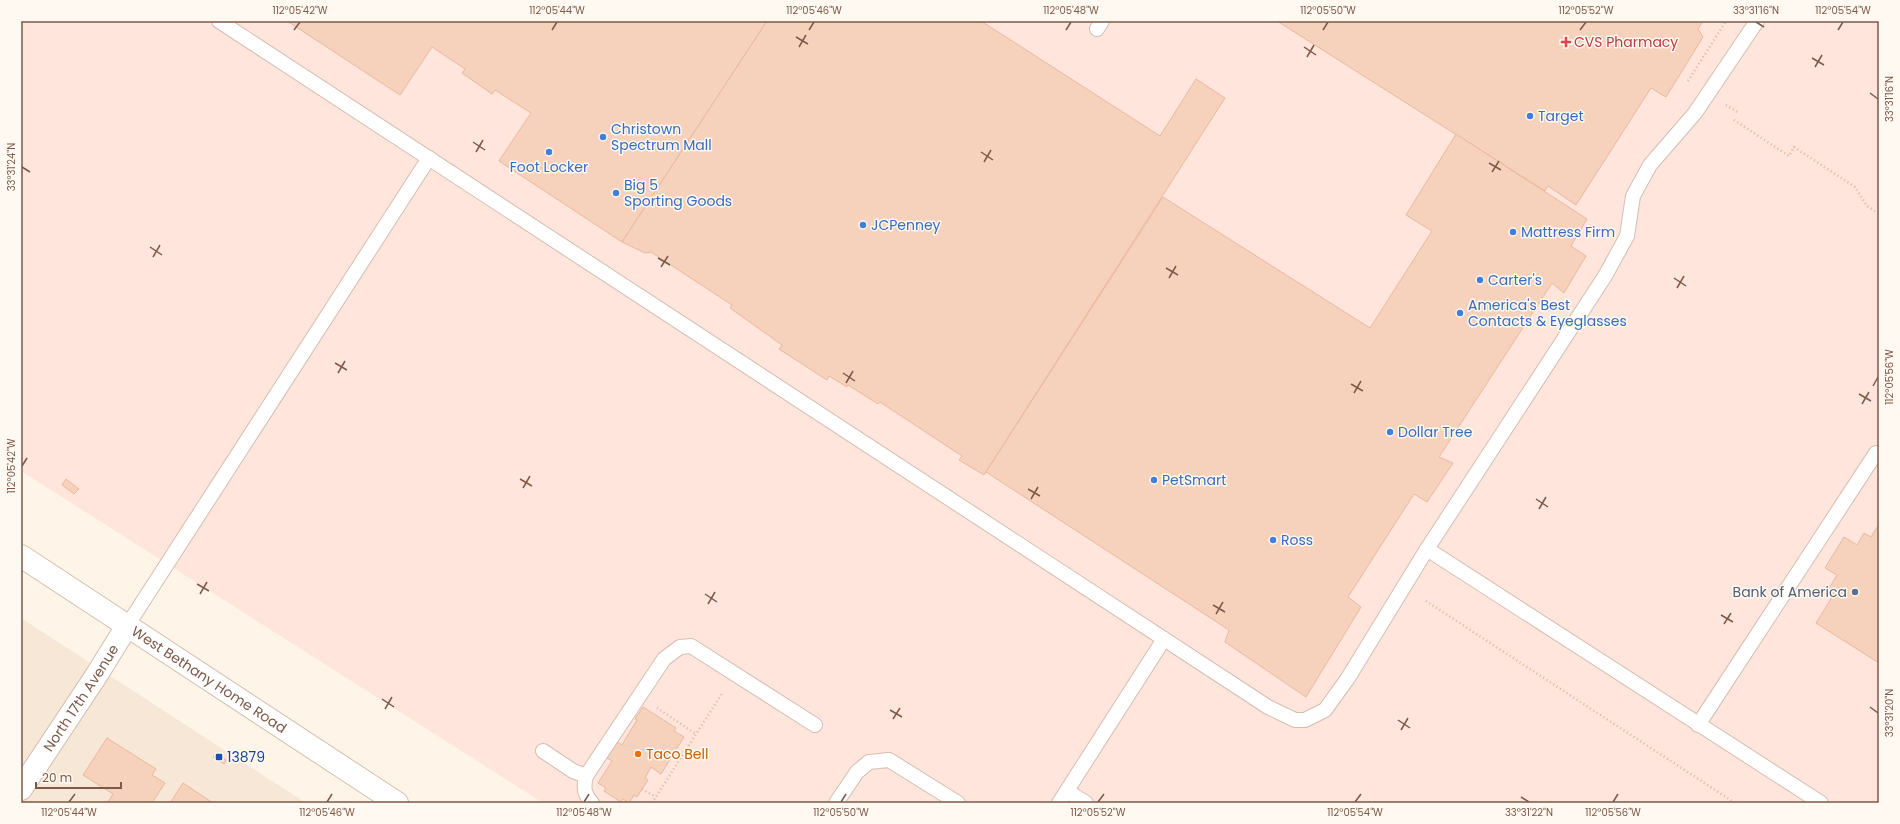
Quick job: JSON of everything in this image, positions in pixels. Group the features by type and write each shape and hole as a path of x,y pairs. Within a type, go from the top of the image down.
{"main road":[{"name":"West Bethany Home Road","path":"21,556 397,803"},
{"name":"North 17th Avenue","path":"21,789 96,676 127,626"}],"lane":[{"path":"220,21 1268,707 1295,720 1305,720 1325,710 1348,678 1427,549 1604,276 1627,236 1633,196 1650,165 1695,113 1757,21"},
{"path":"127,626 429,158"},
{"path":"1698,725 1876,453 1879,455"},
{"path":"1427,549 1821,803"},
{"path":"1059,803 1164,639"},
{"path":"592,803 583,786 586,776 664,659 680,646 691,646 734,675 815,724"},
{"path":"543,751 573,771 586,776"},
{"path":"836,803 857,772 870,762 889,760 958,803"},
{"path":"1067,791 1086,803"}],"path":[{"path":"1684,87 1726,21"},
{"path":"1734,120 1789,156 1794,147 1855,187 1867,206 1879,214"},
{"path":"1426,601 1735,803"},
{"path":"652,803 734,675"},
{"path":"639,697 696,734"},
{"path":"642,789 656,797"}],"shaded area":[{"name":"Christown Spectrum Mall","path":"21,21 1879,21 1879,803 543,803 21,471"},
{"path":"21,618 306,803 21,803"}],"building":[{"name":"Christown Spectrum Mall","path":"287,21 767,21 622,242 499,161 531,113 495,90 492,94 462,73 465,69 432,47 400,95"},
{"path":"767,21 981,21 1160,136 1196,79 1225,98 984,475 959,460 962,456 880,402 878,404 848,385 847,387 829,376 827,380 779,349 782,345 730,308 732,305 651,252 645,253 622,242"},
{"name":"Target","path":"1277,21 1703,21 1698,29 1703,37 1666,97 1651,88 1576,205 1548,186 1545,191"},
{"path":"1456,134 1587,219 1571,246 1586,256 1564,293 1552,283 1439,457 1453,463 1427,502 1414,494 1348,597 1361,607 1306,697 1225,642 1229,630 986,472 1163,197 1370,328 1432,231 1406,215"},
{"path":"66,479 79,489 74,494 62,485"},
{"name":"Bank of America","path":"1879,524 1879,663 1816,623 1834,594 1828,590 1837,575 1825,568 1844,537 1857,545 1864,533 1871,537"},
{"path":"643,707 676,728 674,731 684,737 661,774 651,767 645,778 648,780 637,797 634,795 629,803 623,799 621,802 604,791 606,788 598,783 612,761 607,758 617,742 622,745"},
{"path":"107,738 156,769 152,775 165,783 152,803 107,803 113,794 83,775"},
{"path":"216,753 226,760 224,764 213,757"},
{"path":"183,783 213,803 170,803"}],"place":[{"name":"CVS Pharmacy","path":"1566,42"},
{"name":"Target","path":"1530,116"},
{"name":"Christown Spectrum Mall","path":"603,137"},
{"name":"Foot Locker","path":"549,152"},
{"name":"Big 5 Sporting Goods","path":"616,193"},
{"name":"JCPenney","path":"863,225"},
{"name":"Mattress Firm","path":"1513,232"},
{"name":"Carter's","path":"1480,280"},
{"name":"America's Best Contacts & Eyeglasses","path":"1460,313"},
{"name":"Dollar Tree","path":"1390,432"},
{"name":"PetSmart","path":"1154,480"},
{"name":"Ross","path":"1273,540"},
{"name":"Bank of America","path":"1855,592"},
{"name":"Taco Bell","path":"638,754"},
{"name":"13879","path":"219,757"}]}
